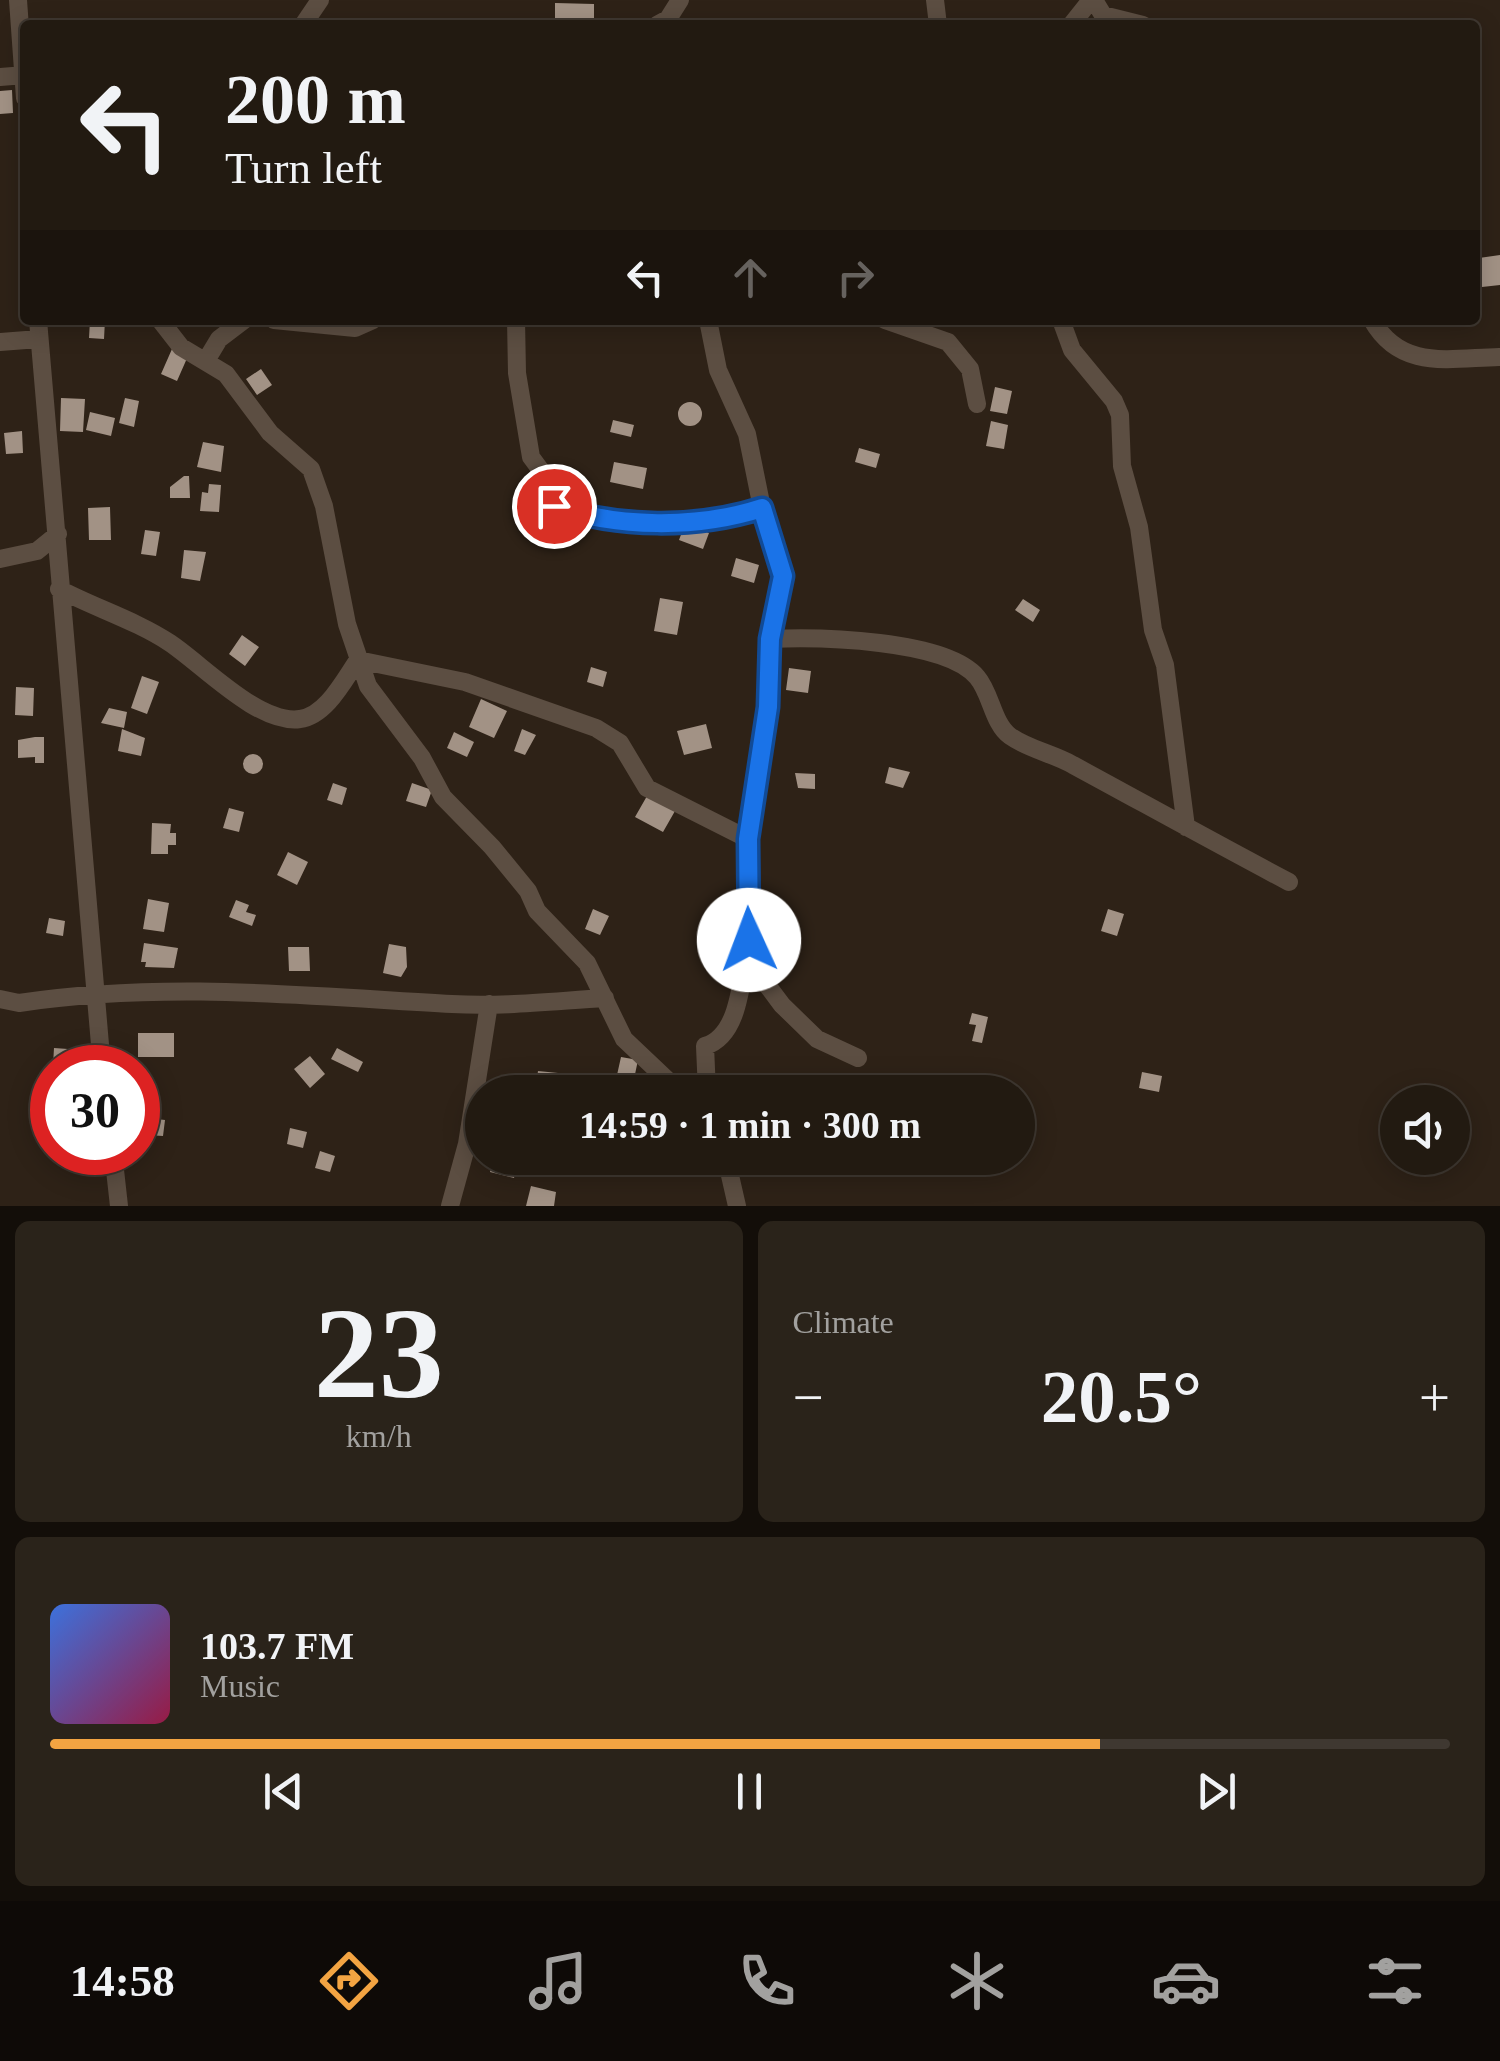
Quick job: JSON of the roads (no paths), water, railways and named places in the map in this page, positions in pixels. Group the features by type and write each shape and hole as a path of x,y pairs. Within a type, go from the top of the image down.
{"street":[{"path":"1075,20 1092,0 1103,16 1121,20"},
{"path":"164,325 182,347 226,374 270,432 311,469 324,506 358,660 368,686 422,758 443,797 492,847 528,891 537,911 587,963 624,1039 662,1075"},
{"path":"207,359 219,339 237,325"},
{"path":"325,325 361,325"},
{"path":"516,325 517,373 531,457 544,476 554,506 591,519 637,523 739,516 762,508"},
{"path":"706,1075 706,1046 718,1042 730,1028 749,940 748,839 768,707 770,639 783,576 762,508 746,434 718,370 709,325"},
{"path":"899,325 948,342 970,368 978,404"},
{"path":"1063,325 1072,350 1120,415 1122,466 1132,487 1147,603 1166,665 1186,827"},
{"path":"1376,325 1394,348 1436,362 1499,357"},
{"path":"0,342 39,330 99,1045"},
{"path":"0,559 37,551 58,534"},
{"path":"59,590 171,644 210,675 280,718 302,720 319,712 358,660"},
{"path":"770,639 824,636 876,646 912,646 948,659 976,675 1008,735 1068,762 1289,882"},
{"path":"358,660 465,682 596,728 620,742 647,788 748,839"},
{"path":"749,940 761,977 782,1005 818,1039 858,1058"},
{"path":"0,999 19,1003 209,988 262,996 336,995 489,1004 604,998"},
{"path":"450,1206 466,1144 489,1004"},
{"path":"116,1175 119,1206"},
{"path":"730,1175 736,1206"}]}
